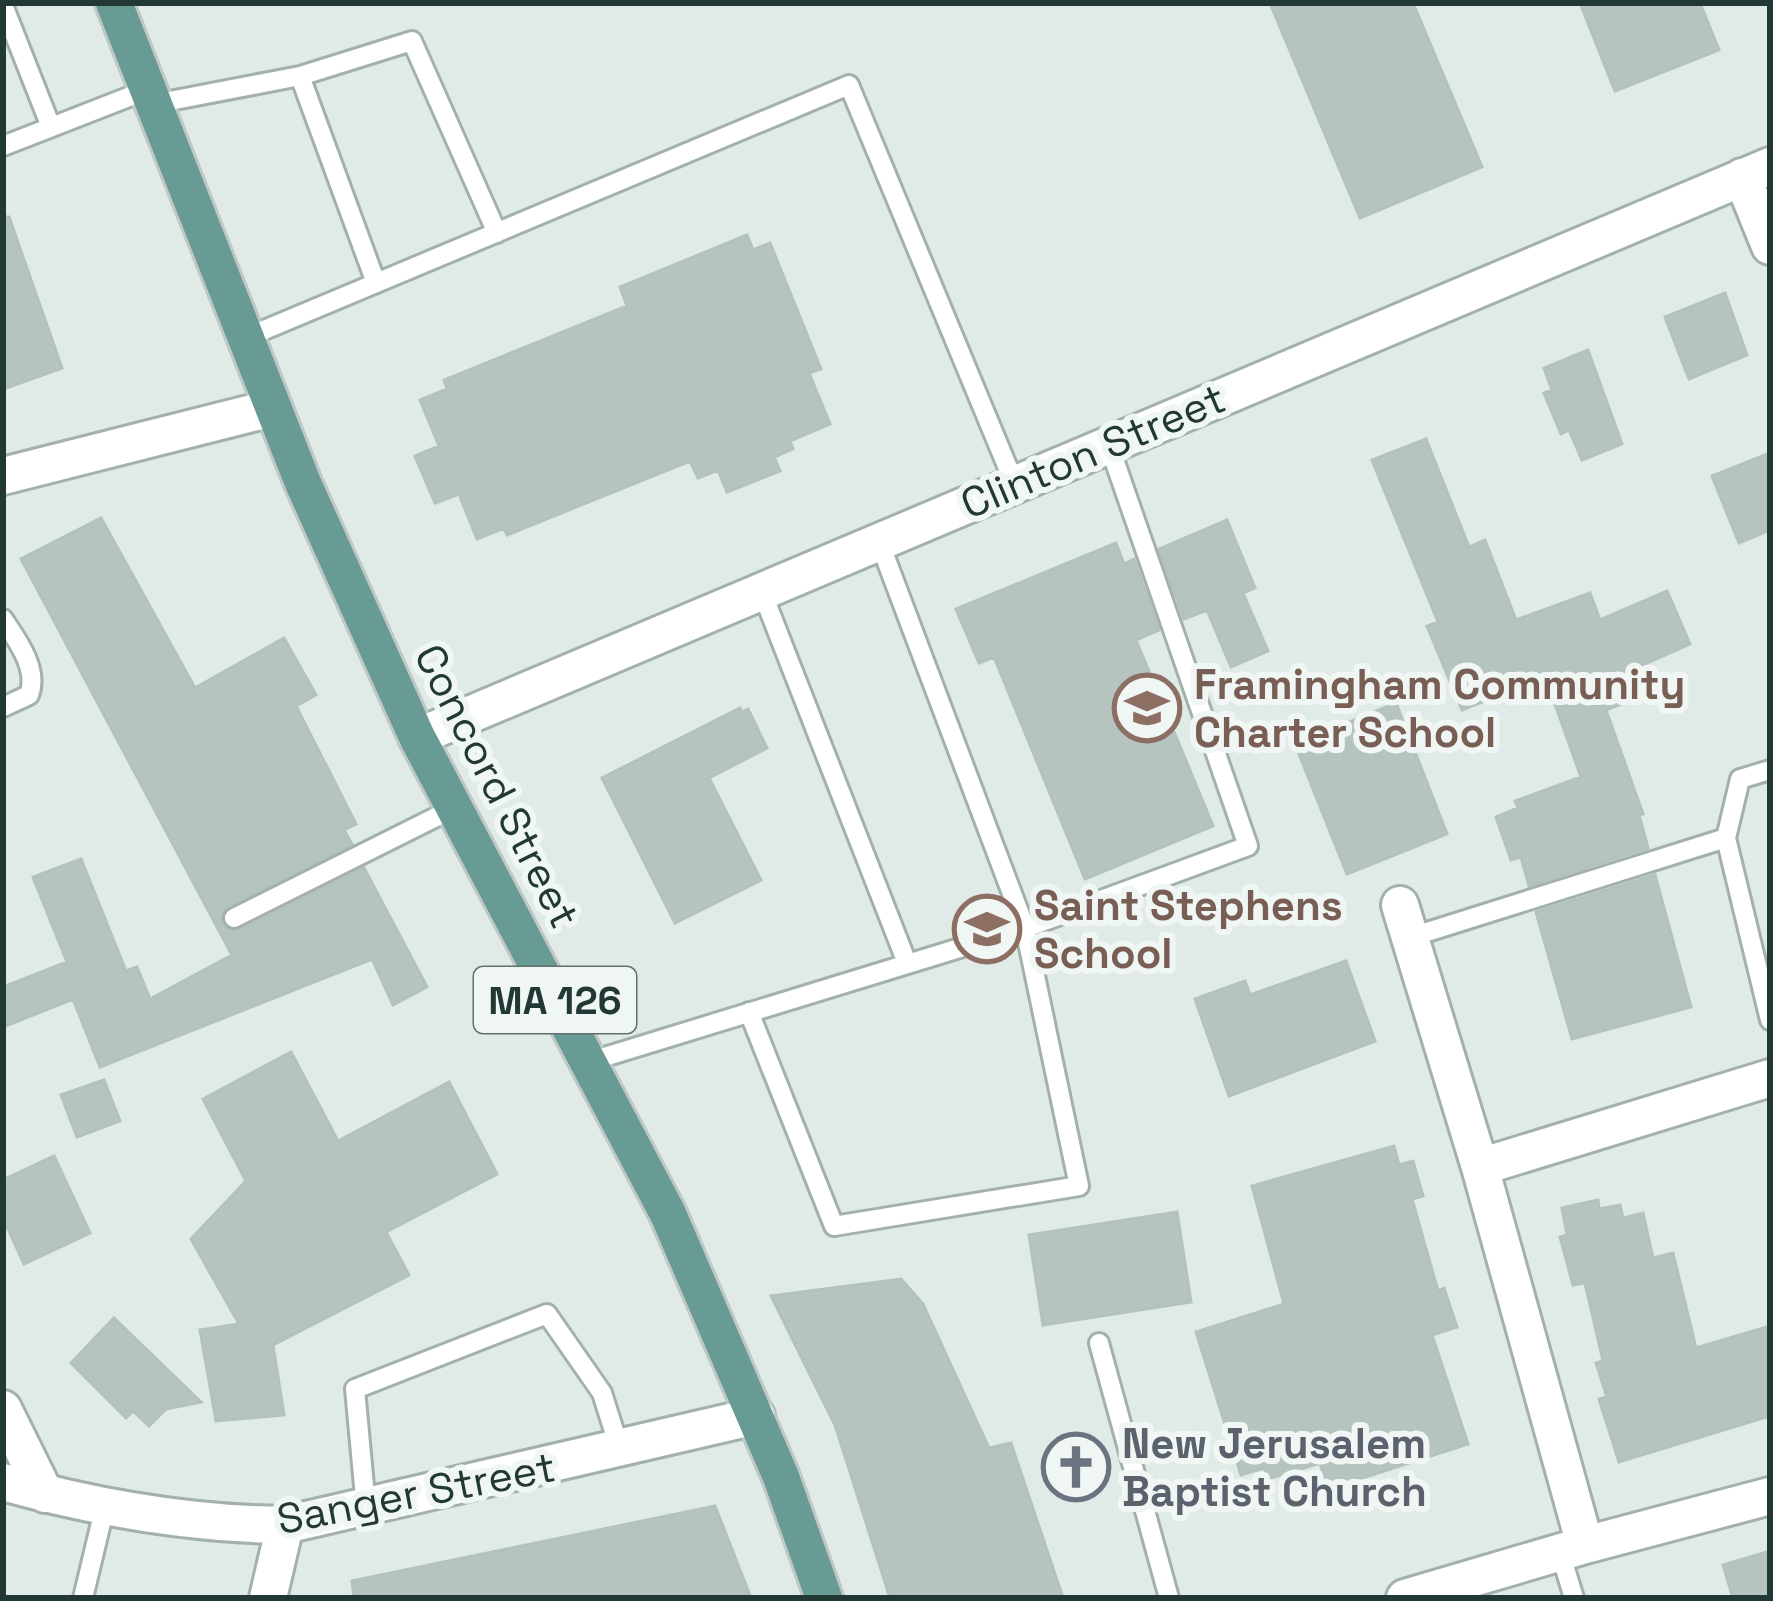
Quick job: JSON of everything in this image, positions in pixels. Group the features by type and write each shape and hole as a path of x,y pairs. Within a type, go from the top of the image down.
{"main road":[{"name":"Concord Street","path":"114,3 272,408 417,737 668,1214 755,1416 824,1598"}],"street":[{"path":"1756,172 1770,246"},
{"name":"Clinton Street","path":"417,737 1756,172"},
{"path":"3,476 272,408"},
{"path":"1404,921 1480,1167 1572,1548"},
{"path":"1480,1167 1770,1078"},
{"path":"3,1409 45,1494"},
{"name":"Sanger Street","path":"3,1482 211,1524 285,1525 755,1416"},
{"path":"1405,1598 1770,1496"},
{"path":"268,1598 285,1525"}],"lane":[{"path":"3,5 51,127"},
{"path":"3,146 151,96 300,76 412,41 497,233"},
{"path":"300,76 376,284"},
{"path":"245,338 849,85 1015,484"},
{"path":"588,1062 1025,928 1248,846 1109,445"},
{"path":"749,1012 834,1226 1079,1186 1025,928 879,542"},
{"path":"762,592 907,963"},
{"path":"3,619 31,668 33,685 29,695 3,707"},
{"path":"1770,770 1740,779 1726,838 1770,1021"},
{"path":"234,918 454,808"},
{"path":"1404,921 1726,838"},
{"path":"366,1508 355,1389 548,1315 602,1393 620,1450"},
{"path":"1099,1343 1169,1598"},
{"path":"83,1598 105,1506"},
{"path":"1572,1548 1574,1598"}],"building":[{"path":"1270,3 1413,3 1482,167 1360,218"},
{"path":"1580,3 1700,3 1719,50 1615,91"},
{"path":"3,217 9,217 62,368 3,389"},
{"path":"747,235 753,250 770,243 821,369 809,373 830,424 790,441 793,449 774,457 780,471 727,492 718,470 698,478 690,461 507,535 504,528 477,539 459,494 435,503 415,456 439,446 420,400 447,389 444,380 627,306 620,287"},
{"path":"1725,293 1747,355 1689,379 1665,317"},
{"path":"1588,350 1622,444 1582,460 1569,430 1561,434 1544,393 1552,390 1544,368"},
{"path":"1426,439 1469,547 1485,540 1516,620 1590,593 1600,620 1667,591 1690,644 1620,675 1629,701 1606,710 1643,814 1639,815 1648,848 1529,886 1521,857 1511,860 1496,817 1518,808 1515,801 1581,777 1551,693 1541,697 1535,681 1462,710 1427,626 1438,622 1372,460"},
{"path":"1770,453 1770,530 1739,543 1712,476"},
{"path":"101,518 195,688 284,638 316,695 296,706 356,824 344,830 352,844 228,906 221,916 223,925 240,930 364,868 427,987 393,1005 372,959 100,1067 73,999 3,1027 3,987 67,962 33,877 81,859 126,971 137,967 150,999 232,955 21,559"},
{"path":"1227,520 1255,588 1243,593 1268,651 1231,667 1207,610 1184,619 1159,549"},
{"path":"1116,543 1124,564 1134,559 1159,630 1136,640 1213,826 1085,879 994,657 979,663 956,609"},
{"path":"1396,703 1447,834 1347,874 1295,744"},
{"path":"740,708 742,712 748,709 767,748 709,778 761,880 675,923 602,778"},
{"path":"1655,875 1691,1007 1572,1039 1536,912"},
{"path":"1346,961 1375,1041 1229,1096 1195,999 1245,981 1250,995"},
{"path":"291,1052 338,1141 449,1082 497,1174 386,1232 409,1275 273,1345 284,1415 216,1421 200,1330 239,1324 191,1239 246,1181 203,1099"},
{"path":"104,1080 120,1121 77,1137 61,1095"},
{"path":"1394,1146 1399,1165 1413,1161 1423,1196 1412,1199 1438,1291 1444,1288 1457,1327 1432,1335 1468,1444 1328,1489 1320,1463 1268,1479 1264,1468 1241,1475 1196,1332 1284,1304 1252,1186"},
{"path":"54,1156 90,1233 24,1264 3,1218 3,1180"},
{"path":"1598,1200 1599,1209 1620,1205 1623,1218 1643,1213 1653,1258 1673,1253 1696,1348 1770,1326 1770,1416 1619,1462 1599,1399 1607,1397 1596,1363 1603,1361 1585,1283 1573,1285 1560,1237 1567,1235 1562,1208"},
{"path":"1177,1212 1191,1302 1043,1325 1029,1235"},
{"path":"901,1279 923,1304 989,1448 1011,1443 1063,1598 890,1598 835,1425 771,1296"},
{"path":"114,1318 201,1402 166,1409 149,1426 133,1411 126,1418 71,1363"},
{"path":"715,1506 751,1598 354,1598 352,1581"},
{"path":"1770,1551 1770,1598 1733,1598 1723,1565"}],"place":[{"name":"Framingham Community Charter School","path":"1147,708"},
{"name":"Saint Stephens School","path":"987,929"},
{"name":"New Jerusalem Baptist Church","path":"1076,1467"}]}
